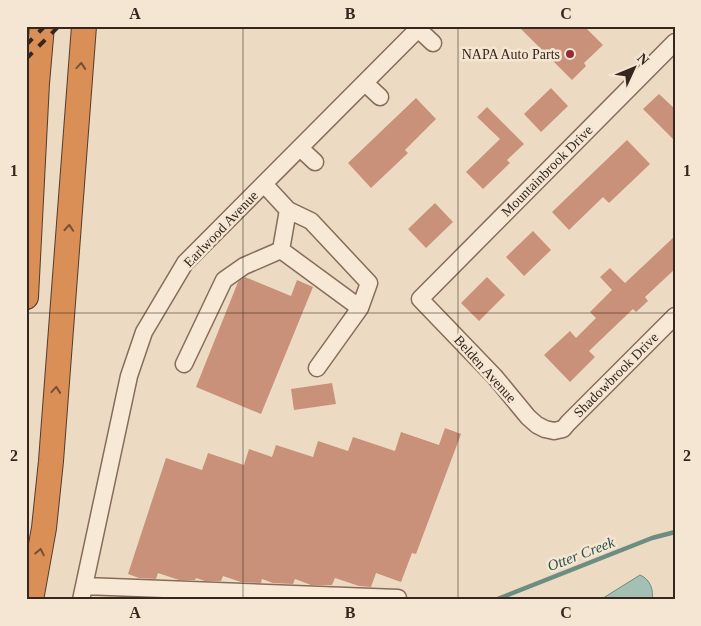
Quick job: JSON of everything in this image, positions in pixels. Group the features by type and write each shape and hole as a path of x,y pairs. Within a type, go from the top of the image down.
{"highway":[{"path":"26,297 36,84 42,26"},
{"path":"30,600 44,528 51,460 84,26"}],"street":[{"path":"420,28 433,43"},
{"name":"Earlwood Avenue","path":"82,593 129,376 144,332 185,263 420,28"},
{"name":"Mountainbrook Drive","path":"420,299 675,42"},
{"path":"365,83 380,97"},
{"path":"300,148 315,162"},
{"path":"264,184 288,210 311,221 369,283 360,308 317,368"},
{"path":"281,250 288,210"},
{"path":"281,250 360,308"},
{"path":"184,364 224,280 244,266 281,250"},
{"name":"Belden Avenue","path":"420,299 495,377 528,417 537,425 554,431"},
{"name":"Shadowbrook Drive","path":"554,431 563,429 675,316"},
{"path":"82,593 398,598"}],"shaded area":[{"path":"640,575 651,585 652,600 600,600"}],"building":[{"name":"NAPA Auto Parts","path":"518,26 584,26 603,45 584,63 586,66 572,80"},
{"path":"551,88 568,106 541,132 524,114"},
{"path":"659,94 675,109 675,141 643,109"},
{"path":"416,98 436,119 405,150 408,153 371,188 348,163"},
{"path":"487,107 524,144 507,160 510,163 483,189 466,172 500,139 477,117"},
{"path":"627,140 650,164 609,203 603,197 569,230 552,212"},
{"path":"435,203 453,222 426,248 408,229"},
{"path":"533,231 551,250 524,276 506,257"},
{"path":"675,236 675,269 645,297 648,301 636,312 633,309 589,351 595,357 570,382 544,355 570,331 576,338 596,318 590,312 612,290 600,277 610,268 625,283"},
{"path":"245,277 291,296 297,280 313,287 261,414 196,387 238,282"},
{"path":"487,277 505,295 479,321 461,303"},
{"path":"332,383 336,404 294,410 291,389"},
{"path":"445,428 461,434 416,554 412,553 401,582 376,573 371,587 359,586 335,578 332,585 311,585 295,579 293,584 273,583 262,579 261,583 241,582 223,576 221,581 205,581 196,578 195,580 179,580 158,573 156,579 139,578 128,574 166,458 202,470 208,453 244,465 249,449 272,457 276,445 313,457 318,441 348,451 353,437 395,451 401,432 439,445"}],"waterway":[{"name":"Otter Creek","path":"495,600 652,538 675,532"}],"railway":[{"path":"26,45 45,26"},
{"path":"26,59 59,26"}],"place":[{"name":"NAPA Auto Parts","path":"570,54"}]}
